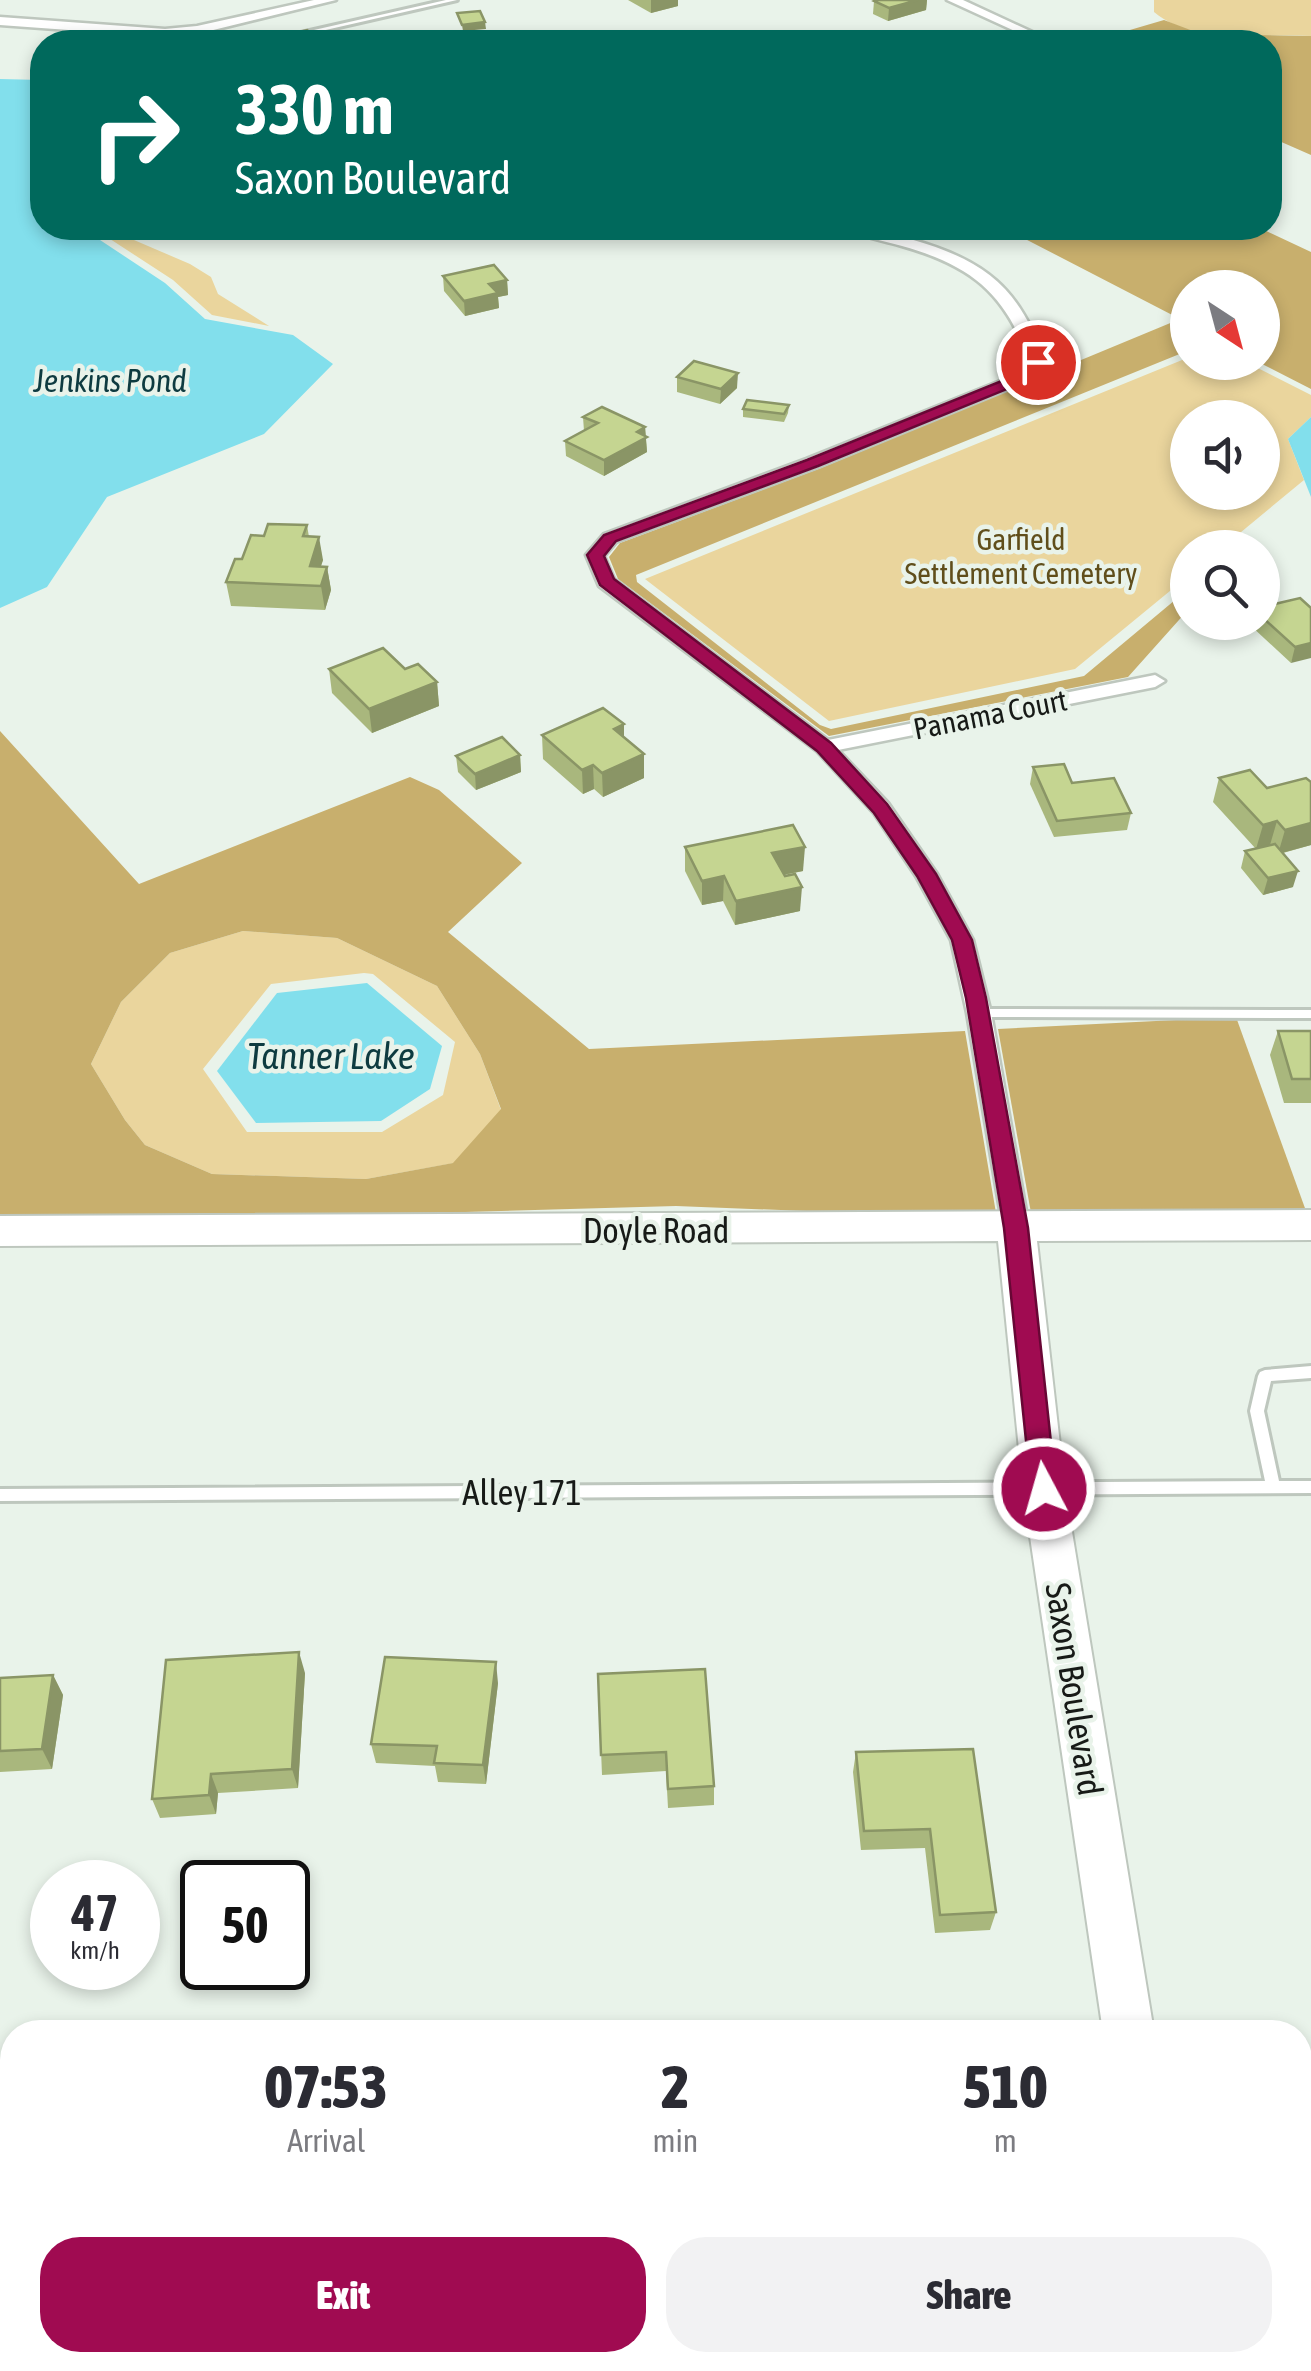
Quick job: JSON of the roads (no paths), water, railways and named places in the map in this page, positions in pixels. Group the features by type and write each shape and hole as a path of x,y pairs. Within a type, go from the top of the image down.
{"main road":[{"name":"Doyle Road","path":"0,1230 1311,1225"},
{"name":"Saxon Boulevard","path":"1016,1228 1044,1489 1127,2020"}],"street":[{"path":"197,30 330,0"},
{"path":"953,0 1021,30"},
{"path":"0,21 124,30"},
{"name":"Saxon Boulevard","path":"898,240 952,256 984,276 1022,319 1038,362 1029,375 812,463 610,538 595,555 606,582 824,747 880,808 926,874 962,940 979,1013 1016,1228"},
{"name":"Panama Court","path":"824,747 1155,681"}],"lane":[{"path":"317,30 454,0"},
{"path":"979,1013 1311,1014"},
{"path":"1274,1487 1257,1411 1264,1376 1311,1372"},
{"name":"Alley 171","path":"0,1495 1311,1487"}],"water":[{"name":"Jenkins Pond","path":"0,79 30,80 30,240 100,240 165,283 205,319 293,335 333,364 264,434 107,497 47,587 0,608"},
{"path":"1311,417 1311,497 1288,439"},
{"name":"Tanner Lake","path":"367,983 442,1046 430,1089 381,1121 256,1123 217,1071 277,993"}],"park label":[{"name":"Garfield Settlement Cemetery","path":"1021,556"}]}
